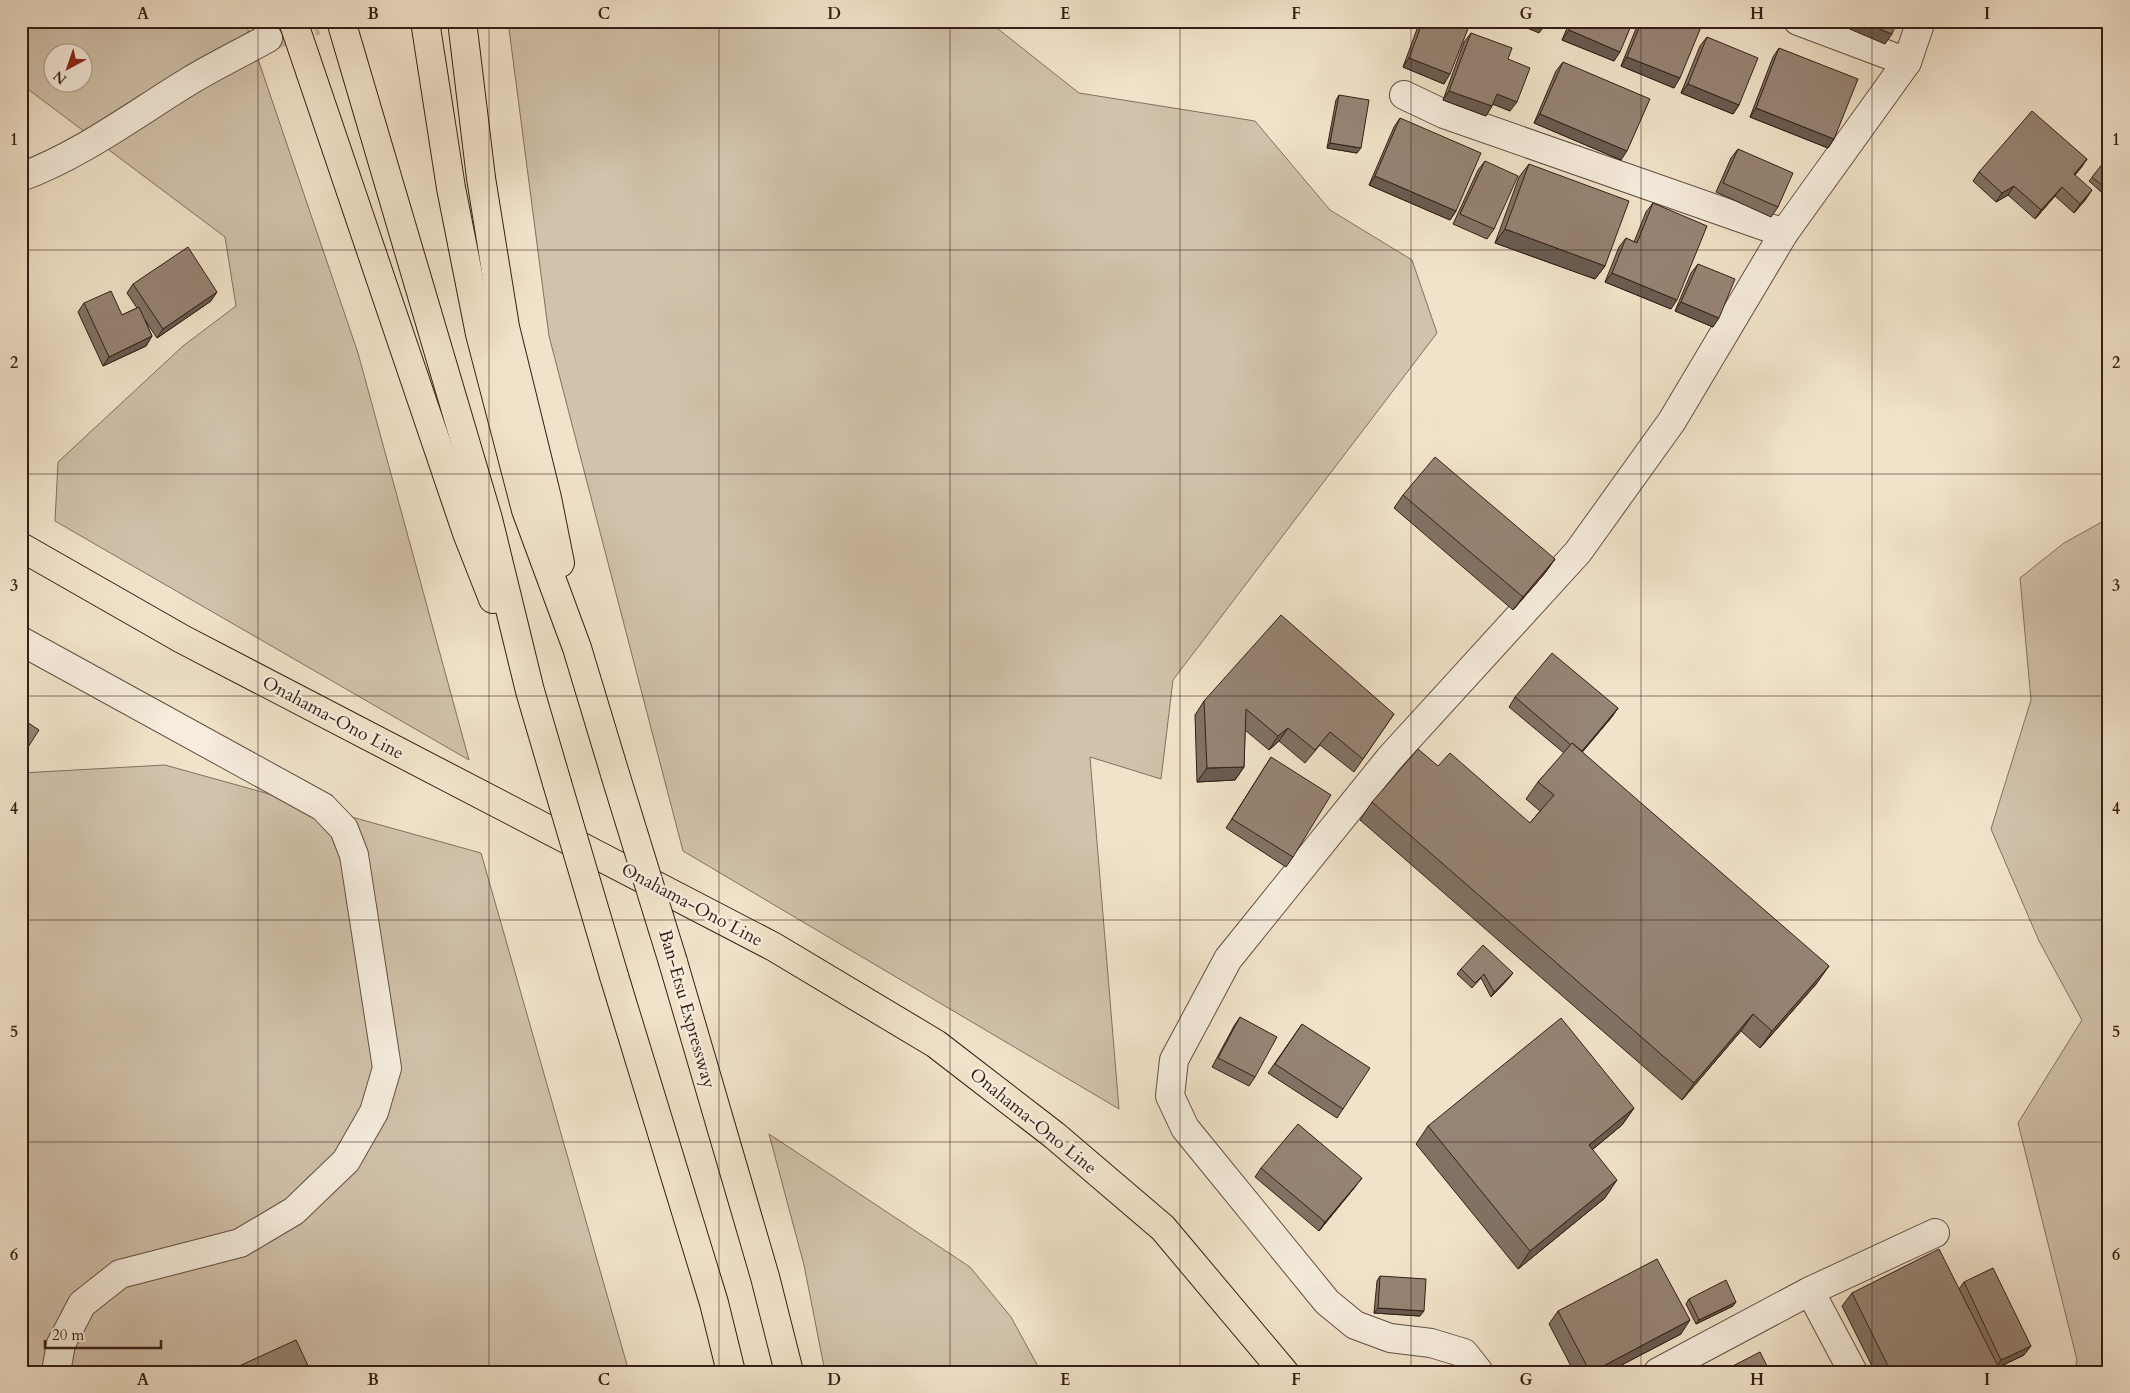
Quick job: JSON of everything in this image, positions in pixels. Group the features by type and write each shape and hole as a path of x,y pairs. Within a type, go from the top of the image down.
{"main road":[{"path":"293,21 467,533 530,690"},
{"path":"340,21 488,519 530,690 614,976 714,1303 731,1372"},
{"path":"425,21 451,188 480,334 526,510 577,648"},
{"path":"462,21 482,178 505,326 547,498 577,648"},
{"name":"Onahama-Ono Line","path":"21,547 182,639 774,947 936,1044 1054,1135 1163,1228 1284,1372"},
{"name":"Ban-Etsu Expressway","path":"577,648 673,962 765,1277 789,1372"}],"street":[{"path":"1798,21 1907,62"},
{"path":"1479,1372 1464,1353 1431,1343 1390,1338 1355,1325 1327,1302 1185,1128 1170,1096 1174,1060 1228,959 1390,758 1578,552 1672,421 1784,234 1907,62 1921,21"},
{"path":"21,177 46,168 110,133 192,80 268,38"},
{"path":"1404,95 1444,114 1784,234"},
{"path":"21,641 323,807 344,829 354,855 387,1068 374,1112 346,1161 294,1211 240,1243 120,1274 82,1304 60,1344 56,1372"},
{"path":"1658,1372 1810,1291 1934,1233"},
{"path":"1810,1291 1853,1372"}],"shaded area":[{"path":"21,21 245,21 358,353 469,760 55,521 58,462 183,346 236,306 225,237 21,84"},
{"path":"508,21 988,21 1079,93 1255,121 1330,210 1412,260 1437,333 1173,680 1161,779 1090,757 1119,1109 683,851 549,336"},
{"path":"2109,518 2109,1372 2074,1372 2077,1360 2018,1123 2082,1020 2039,941 1991,829 2031,700 2020,578 2064,543"},
{"path":"165,765 481,853 629,1372 21,1372 21,773"},
{"path":"769,1134 970,1267 1011,1317 1041,1372 825,1372 804,1265"}],"building":[{"path":"1423,21 1471,21 1450,74 1409,58"},
{"path":"1573,21 1633,21 1620,52 1569,30"},
{"path":"1642,21 1686,21 1701,27 1680,78 1627,57"},
{"path":"1860,21 1897,21 1892,34"},
{"path":"1471,33 1512,48 1508,59 1530,68 1517,102 1497,94 1492,106 1449,91"},
{"path":"1707,37 1758,58 1739,105 1688,84"},
{"path":"1779,48 1858,79 1834,139 1756,108"},
{"path":"1563,62 1650,99 1627,151 1540,114"},
{"path":"1339,95 1369,100 1361,148 1330,143"},
{"path":"2032,111 2087,159 2074,174 2092,190 2080,204 2062,187 2041,210 2014,186 2002,193 1979,172"},
{"path":"1400,118 1481,153 1456,211 1375,176"},
{"path":"1738,149 1793,173 1778,207 1723,183"},
{"path":"2109,158 2109,191 2092,177"},
{"path":"1485,161 1518,176 1494,229 1460,214"},
{"path":"1529,164 1629,201 1605,266 1505,229"},
{"path":"1653,203 1707,226 1677,300 1612,273 1626,238 1637,243"},
{"path":"188,247 217,292 163,329 133,284"},
{"path":"1698,264 1735,279 1719,318 1681,302"},
{"path":"111,291 122,315 139,307 152,336 109,357 84,303"},
{"path":"1435,457 1555,559 1523,597 1403,495"},
{"path":"1281,615 1394,714 1363,759 1330,732 1315,750 1288,728 1278,736 1246,709 1244,767 1207,768 1204,701"},
{"path":"1552,653 1618,708 1582,751 1572,743 1571,745 1515,697"},
{"path":"21,718 39,730 23,755 21,754"},
{"path":"1572,743 1829,966 1772,1031 1753,1014 1694,1083 1372,802 1418,749 1438,766 1450,753 1530,823 1554,795 1538,782"},
{"path":"1271,757 1331,795 1293,857 1232,819"},
{"path":"1483,945 1513,973 1494,992 1484,974 1475,983 1461,969"},
{"path":"1240,1017 1277,1037 1255,1077 1218,1058"},
{"path":"1561,1018 1634,1108 1589,1145 1617,1180 1530,1251 1428,1126"},
{"path":"1302,1024 1370,1068 1343,1109 1275,1064"},
{"path":"1298,1124 1362,1178 1325,1222 1261,1168"},
{"path":"1939,1249 2001,1372 1891,1372 1852,1293"},
{"path":"1657,1259 1690,1320 1590,1372 1558,1311"},
{"path":"1993,1268 2031,1346 2001,1360 1964,1282"},
{"path":"1380,1276 1426,1279 1424,1311 1378,1308"},
{"path":"1726,1280 1736,1302 1699,1320 1689,1299"},
{"path":"296,1340 311,1372 226,1372"},
{"path":"1760,1352 1770,1372 1723,1372 1723,1371"},
{"path":"1786,1365 1790,1372 1773,1372"}],"tunnel":[{"path":"272,36 316,21"}]}
